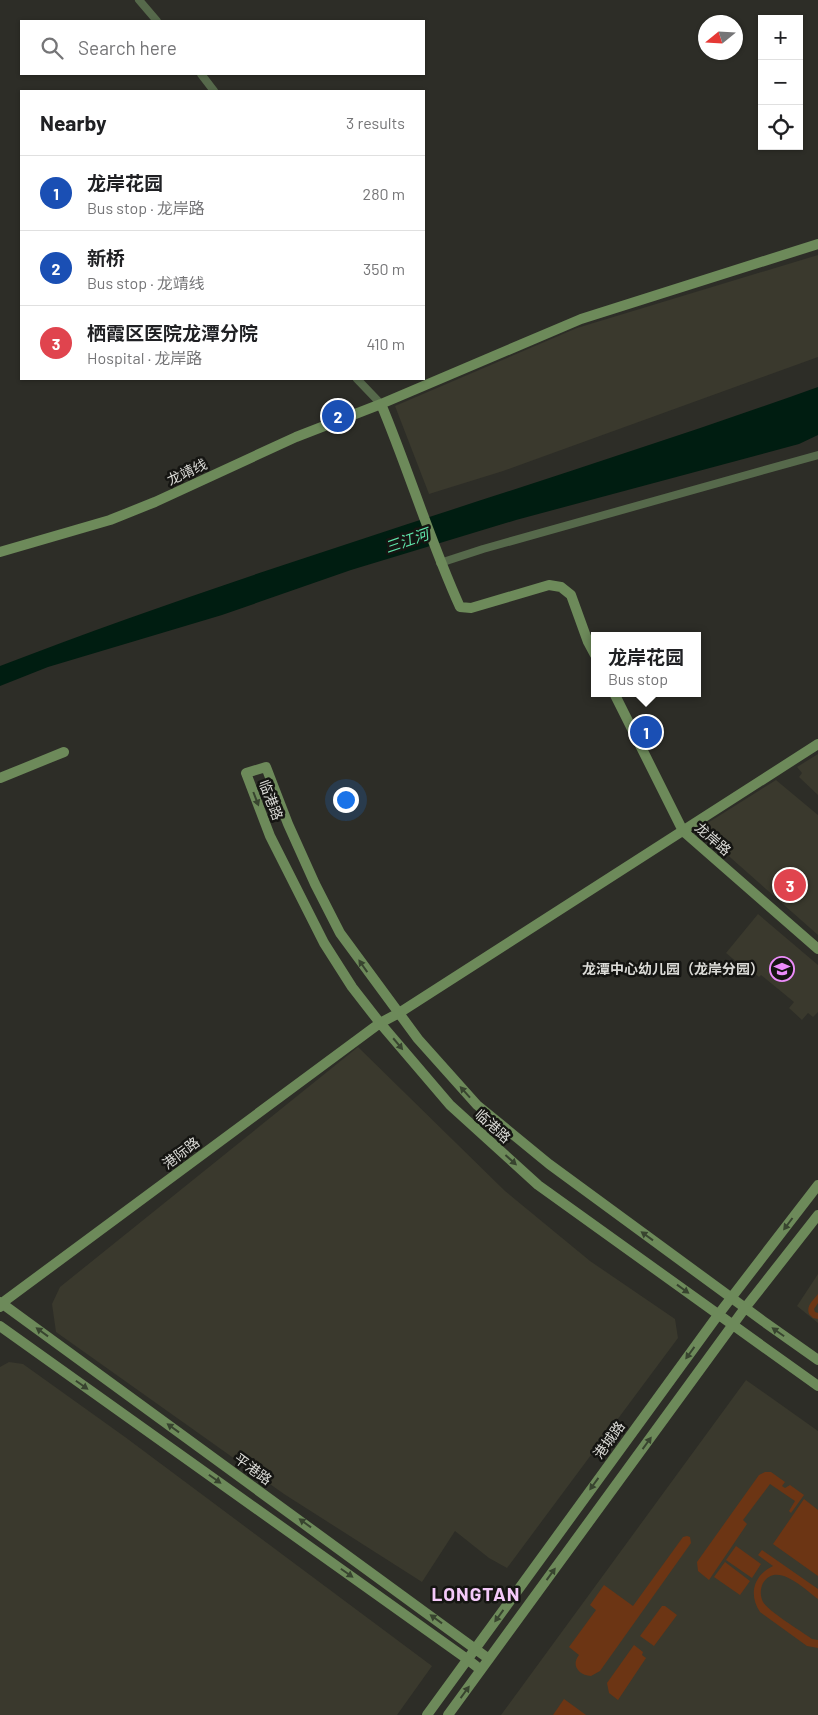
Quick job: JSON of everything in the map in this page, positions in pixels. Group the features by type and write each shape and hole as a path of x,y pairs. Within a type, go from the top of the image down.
{"street":[{"path":"140,0 156,20"},
{"path":"201,75 213,90"},
{"name":"龙靖线","path":"0,552 110,520 155,502 296,437 381,404 581,319 818,244"},
{"path":"358,380 381,404 402,454 440,563 460,607 471,608 549,585 561,587 571,595 591,648"},
{"path":"440,563 483,548 818,455"},
{"name":"龙岸路","path":"616,697 683,831 818,949"},
{"name":"港际路","path":"1,1304 380,1023 399,1013 818,744"},
{"path":"0,778 64,752"},
{"name":"临港路","path":"818,1360 549,1164 477,1105 418,1039 340,933 299,850 266,767 246,774 270,836 316,927 352,987 450,1105 538,1185 818,1386"},
{"name":"港城路","path":"427,1715 718,1315 818,1185"},
{"path":"448,1715 734,1326 745,1308 818,1215"},
{"name":"平港路","path":"1,1304 489,1659"},
{"path":"0,1326 481,1670"}],"shaded area":[{"path":"818,255 818,357 503,471 429,494 395,406 577,328"},
{"path":"818,754 818,795 799,777 802,773 797,767"},
{"path":"776,780 818,815 818,935 705,835 706,824"},
{"name":"龙潭中心幼儿园（龙岸分园）","path":"758,914 818,965 818,1012 813,1017 808,1013 802,1020 789,1008 794,1002 761,975 759,977 753,972 751,974 726,953"},
{"path":"358,1047 505,1191 590,1261 675,1319 678,1338 507,1568 489,1558 455,1531 422,1582 284,1494 56,1332 52,1304 60,1287"},
{"path":"818,1274 818,1323 797,1306"},
{"path":"818,1294 818,1303 814,1309 818,1313 818,1319 813,1318 809,1314 808,1308"},
{"path":"9,1362 23,1364 125,1437 432,1666 397,1715 0,1715 0,1367"},
{"path":"746,1380 818,1431 818,1715 501,1715"},
{"path":"771,1472 785,1482 782,1486 785,1488 790,1485 804,1495 791,1513 789,1511 795,1501 770,1484 743,1520 747,1524 709,1580 698,1571 697,1562 759,1475"},
{"path":"804,1499 818,1510 818,1576 773,1544"},
{"path":"683,1537 690,1537 691,1543 600,1671 591,1676 579,1672 576,1662 579,1655 569,1647 596,1610 590,1605 604,1585 633,1606"},
{"path":"736,1546 761,1564 752,1578 726,1560"},
{"path":"762,1550 818,1589 818,1599 790,1579 776,1575 769,1577 761,1588 762,1600 766,1606 812,1639 818,1640 818,1648 807,1646 760,1612 756,1605 754,1592 757,1580 761,1574 773,1566 758,1555"},
{"path":"725,1562 750,1581 740,1595 714,1577"},
{"path":"662,1606 665,1606 677,1615 654,1646 640,1636"},
{"path":"634,1645 643,1652 642,1655 646,1658 618,1700 609,1693 607,1683"},
{"path":"564,1699 586,1715 553,1715"}],"water":[{"name":"三江河","path":"818,387 818,435 799,444 516,520 351,570 222,615 48,667 0,686 0,666 101,628 203,592 716,423"}],"place":[{"name":"新桥","path":"338,416"},
{"name":"龙岸花园","path":"646,732"},
{"name":"栖霞区医院龙潭分院","path":"790,885"},
{"name":"龙潭中心幼儿园（龙岸分园）","path":"782,969"}],"district":[{"name":"LONGTAN","path":"476,1594"}]}
